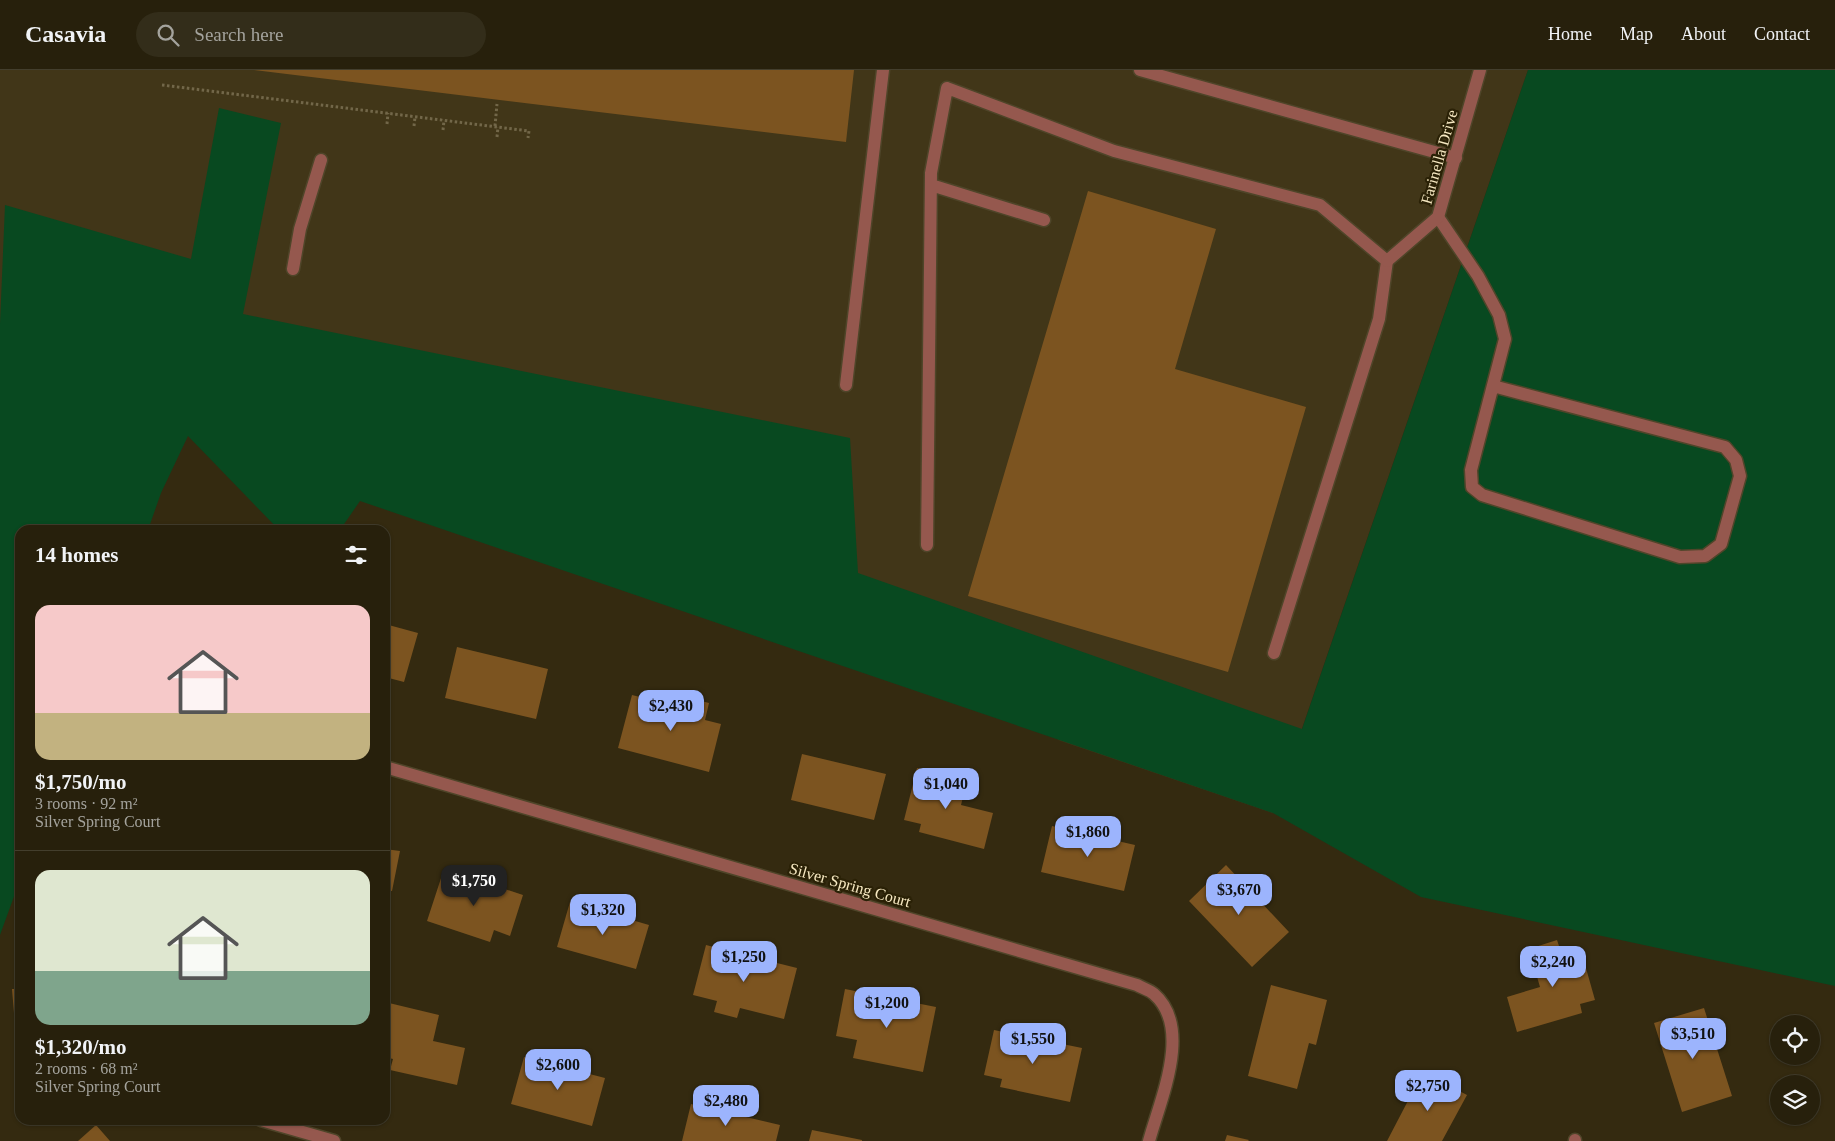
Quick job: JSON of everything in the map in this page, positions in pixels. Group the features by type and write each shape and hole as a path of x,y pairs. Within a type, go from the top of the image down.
{"street":[{"path":"846,385 882,70"},
{"path":"1140,70 1456,158"},
{"name":"Farinella Drive","path":"1387,261 1438,217 1480,70"},
{"path":"926,545 931,185 947,88 1114,151 1320,205 1387,261 1380,319 1274,653"},
{"path":"293,269 300,229 321,160"},
{"path":"931,185 1044,220"},
{"path":"1438,217 1478,276 1498,315 1505,339 1471,470 1472,487 1482,495 1680,557 1705,556 1721,544 1740,476 1736,460 1725,447 1493,386"},
{"name":"Silver Spring Court","path":"390,768 1137,985 1154,994 1166,1010 1173,1028 1174,1048 1149,1141"},
{"path":"278,1125 334,1141"}],"path":[{"path":"162,85 529,131 528,138"},
{"path":"497,104 497,137"},
{"path":"386,124 388,113"},
{"path":"414,126 415,117"},
{"path":"443,130 444,120"}],"shaded area":[{"path":"0,70 1528,70 1273,813 1058,740 1071,693 182,426 28,525 15,525 15,630 0,932"}],"green space":[{"path":"1528,70 1835,70 1835,986 1421,897 1273,813 360,501 343,525 274,525 188,436 161,493 150,525 15,525 15,894 0,935 0,324 5,205 191,259 219,108 281,123 243,314 850,438 858,573 1302,729"}],"building":[{"path":"254,70 854,70 846,142"},
{"path":"1088,191 1216,229 1175,369 1306,407 1228,672 968,596"},
{"path":"390,625 418,633 404,682 390,678"},
{"path":"457,647 548,669 536,719 445,698"},
{"path":"632,695 676,706 679,695 709,703 705,720 721,724 709,772 618,748"},
{"path":"802,754 886,774 874,820 791,800"},
{"path":"917,768 967,781 961,805 993,813 984,849 919,832 921,824 904,820"},
{"path":"1052,826 1135,845 1124,891 1041,872"},
{"path":"390,850 400,851 392,891 390,891"},
{"path":"1226,865 1289,932 1252,967 1189,901"},
{"path":"444,869 523,895 510,936 494,930 490,942 427,921"},
{"path":"570,902 649,925 636,969 557,947"},
{"path":"1557,940 1561,952 1580,947 1595,1000 1580,1004 1582,1013 1517,1032 1507,997 1540,987 1529,949"},
{"path":"706,945 797,968 784,1019 740,1008 737,1018 714,1012 717,1001 693,995"},
{"path":"1271,985 1327,1000 1316,1045 1309,1043 1297,1089 1248,1076"},
{"path":"12,989 15,989 15,1025"},
{"path":"845,989 936,1007 923,1072 853,1058 857,1040 836,1036"},
{"path":"390,1003 439,1015 433,1041 465,1048 457,1085 390,1070 393,1059 390,1058"},
{"path":"1704,1008 1732,1096 1682,1112 1654,1023"},
{"path":"994,1030 1082,1048 1070,1102 1000,1087 1002,1079 984,1075"},
{"path":"524,1057 605,1078 592,1126 511,1104"},
{"path":"1423,1072 1467,1095 1442,1141 1387,1141"},
{"path":"691,1104 780,1125 776,1141 682,1141"},
{"path":"96,1125 110,1141 78,1141"},
{"path":"812,1130 862,1140 862,1141 809,1141"},
{"path":"1227,1135 1249,1140 1225,1141"}]}
